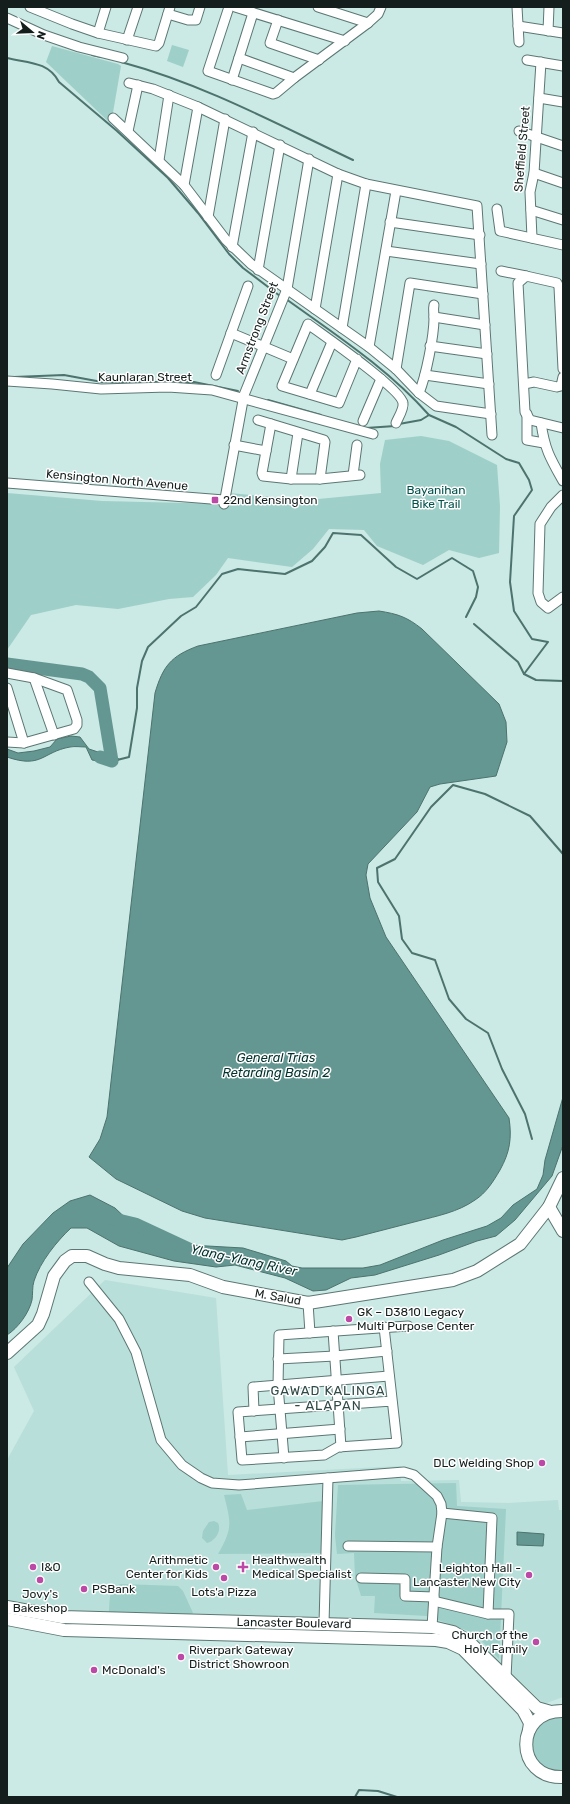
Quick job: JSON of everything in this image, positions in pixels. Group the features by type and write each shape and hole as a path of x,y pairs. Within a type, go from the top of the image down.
{"main road":[{"name":"M. Salud","path":"7,1354 38,1325 43,1314 54,1276 68,1258 79,1255 87,1256 119,1268 190,1275 223,1288 308,1303 453,1280 477,1271 520,1244 549,1207 563,1178"},
{"path":"549,1207 563,1231"},
{"name":"Lancaster Boulevard","path":"7,1607 62,1617 432,1626 453,1632 468,1641 537,1708 557,1712"},
{"name":"Lancaster Boulevard","path":"7,1619 64,1630 436,1640 448,1642 463,1649 522,1710 530,1723 529,1730"},
{"path":"557,1712 538,1718 529,1730 526,1738 528,1756 538,1771 560,1779"}],"street":[{"path":"30,7 98,33 156,46 158,45 169,10 188,20 196,20 200,7"},
{"path":"98,33 106,7"},
{"path":"127,40 138,7"},
{"path":"229,7 208,71 273,94 368,23 378,14 381,7"},
{"path":"235,7 345,41"},
{"path":"318,7 368,23"},
{"path":"517,7 519,42"},
{"path":"548,31 549,7"},
{"path":"232,80 254,13"},
{"path":"7,18 44,35 79,48 123,58"},
{"path":"278,20 270,43 319,60"},
{"path":"518,26 563,33"},
{"path":"239,58 294,78"},
{"path":"527,60 563,66"},
{"name":"Sheffield Street","path":"532,238 530,192 534,173 541,62"},
{"path":"129,83 169,95 198,107 338,174 366,184 477,206 492,435"},
{"path":"128,131 138,85"},
{"path":"159,160 169,95"},
{"path":"539,98 563,102"},
{"path":"184,185 198,107"},
{"path":"114,118 184,185 208,218 232,247 286,292 315,309 369,347 396,369 431,403 441,408 491,414"},
{"path":"208,218 225,119"},
{"path":"520,131 563,146"},
{"path":"232,247 253,132"},
{"path":"258,270 280,145"},
{"name":"Armstrong Street","path":"224,502 244,398 286,292 309,159"},
{"path":"534,173 563,183"},
{"path":"315,309 338,174"},
{"path":"342,328 366,184"},
{"path":"369,347 396,191"},
{"path":"497,209 500,231 563,245"},
{"path":"531,210 563,220"},
{"path":"390,222 480,235"},
{"path":"386,251 481,264"},
{"path":"502,271 560,284 563,369"},
{"path":"526,276 518,283 527,414 527,440 544,443"},
{"path":"396,369 410,283 483,294"},
{"path":"216,375 248,286"},
{"path":"419,393 425,375 430,346 434,305"},
{"path":"434,317 485,325"},
{"path":"357,360 339,403 282,386 308,324 357,360 381,379 403,402 396,423"},
{"path":"231,333 293,359"},
{"path":"310,394 332,342"},
{"path":"430,346 487,354"},
{"path":"425,375 488,384"},
{"path":"524,384 534,382 560,388 563,377"},
{"path":"363,421 381,379"},
{"name":"Kaunlaran Street","path":"7,381 101,389 187,387 212,390 373,434"},
{"path":"527,414 530,420 563,428"},
{"path":"258,420 324,440 320,479"},
{"path":"541,423 544,443 549,457 563,481"},
{"path":"271,424 262,473 263,476 291,479 320,479 356,475 357,445"},
{"path":"291,479 298,432"},
{"path":"234,445 266,451"},
{"name":"Kensington North Avenue","path":"7,483 224,502"},
{"path":"563,495 551,507 540,524 538,593 541,602 548,608 563,597"},
{"path":"7,673 34,678 67,690 77,725 74,729 24,743 7,742"},
{"path":"34,678 54,735"},
{"path":"7,688 24,743"},
{"path":"89,1282 120,1319 136,1352 161,1440 182,1465 201,1478 220,1484 239,1485 404,1472 414,1475 437,1496 442,1513 437,1547 432,1626"},
{"path":"308,1303 310,1333"},
{"path":"284,1458 278,1386 279,1335 408,1326"},
{"path":"384,1327 397,1443 341,1447 324,1455 242,1460 238,1412 392,1401"},
{"path":"333,1331 341,1447"},
{"path":"278,1359 387,1351"},
{"path":"254,1411 253,1387 389,1376"},
{"path":"240,1437 340,1429"},
{"path":"324,1624 328,1478"},
{"path":"442,1513 496,1518 495,1558 488,1614"},
{"path":"348,1546 437,1547"},
{"path":"361,1578 405,1580 404,1596 434,1599 488,1614 508,1614 506,1678"}],"shaded area":[{"path":"105,1280 216,1298 228,1475 401,1466 401,1481 459,1480 461,1502 509,1503 558,1500 559,1510 563,1510 563,1697 544,1704 469,1633 428,1620 60,1613 7,1600 7,1460 34,1411 14,1367"}],"green space":[{"path":"172,45 189,50 183,67 167,61"},
{"path":"52,46 121,66 111,124 46,62"},
{"name":"Bayanihan Bike Trail","path":"421,436 449,441 497,465 500,506 499,553 479,558 449,550 423,565 377,546 364,530 329,529 313,549 292,567 228,558 216,575 193,597 169,599 118,609 76,605 31,615 7,650 7,493 102,501 227,504 229,493 308,500 381,493 380,464 385,440"},
{"path":"456,1483 457,1506 506,1509 499,1659 474,1633 427,1616 374,1613 375,1596 361,1596 355,1576 354,1553 337,1554 335,1535 338,1485"},
{"path":"241,1494 247,1510 323,1501 322,1553 218,1554 226,1538 229,1525 224,1495"},
{"path":"214,1521 218,1523 219,1529 213,1540 207,1543 202,1538 203,1531 209,1522"},
{"path":"121,1584 178,1586 183,1591 193,1613 191,1615 109,1612 110,1595 114,1588"},
{"path":"554,1718 563,1718 563,1772 541,1767 531,1751 533,1734 540,1726"}],"water":[{"name":"General Trias Retarding Basin 2","path":"379,611 392,613 402,617 422,629 499,704 506,722 507,742 496,776 440,784 430,787 417,812 368,864 366,875 370,898 386,937 509,1118 510,1138 508,1151 497,1174 486,1191 462,1208 342,1240 205,1218 182,1211 116,1179 89,1157 100,1139 107,1117 155,693 161,676 169,663 181,654 198,646 357,613"},
{"path":"71,736 80,737 89,749 119,759 116,764 92,760 86,747 70,747 61,749 41,758 28,761 7,757 7,749 18,753 34,751 50,747 57,739"},
{"path":"563,1097 563,1145 552,1176 515,1220 496,1236 375,1275 351,1278 326,1290 313,1291 285,1278 235,1265 216,1267 174,1261 119,1246 87,1228 71,1228 55,1245 40,1267 34,1281 32,1300 26,1315 7,1335 7,1268 23,1244 53,1213 70,1201 90,1195 115,1208 133,1225 159,1241 172,1244 243,1248 286,1261 292,1266 302,1268 363,1268 380,1265 443,1240 487,1226 501,1218 513,1205 537,1189 543,1175 545,1160"},
{"path":"517,1532 544,1534 543,1546 517,1545"}],"waterway":[{"path":"92,55 101,57"},
{"path":"7,58 29,62 43,66 49,70 59,82 117,131 168,178 198,213 229,254 243,268 280,296"},
{"path":"121,62 151,71 210,93 353,160"},
{"path":"286,299 378,367 396,382 429,415"},
{"path":"14,377 64,375 102,382 194,382 238,391"},
{"path":"268,400 321,415"},
{"path":"399,424 421,420 429,415 456,427 506,459 519,463 529,480 532,490 514,516 510,582 514,611 532,639 548,642 524,674"},
{"path":"366,428 395,426"},
{"path":"117,760 129,757 137,708 137,688 142,661 148,647 181,616 196,607 222,574 238,569 285,574 312,561 325,547 333,533 361,535 396,567 417,579 452,558 473,571 478,587 476,597 466,617"},
{"path":"474,624 518,662 524,674 536,680 563,681"},
{"path":"7,664 82,674 89,677 100,688 112,761 100,757"},
{"path":"532,1139 525,1114 502,1069 488,1033 466,1019 449,999 435,960 412,953 402,939 399,916 378,882 377,868 395,859 431,807 453,785 485,794 530,816 563,854"},
{"name":"Ylang-Ylang River","path":"114,1219 135,1224 193,1251"},
{"path":"355,1797 359,1790 378,1791 397,1797"}],"place":[{"name":"22nd Kensington","path":"215,500"},
{"name":"GK – D3810 Legacy Multi Purpose Center","path":"349,1319"},
{"name":"DLC Welding Shop","path":"542,1463"},
{"name":"I&O","path":"33,1567"},
{"name":"Arithmetic Center for Kids","path":"216,1567"},
{"name":"Healthwealth Medical Specialist","path":"243,1567"},
{"name":"Leighton Hall - Lancaster New City","path":"529,1575"},
{"name":"Lots'a Pizza","path":"224,1578"},
{"name":"Jovy's Bakeshop","path":"40,1580"},
{"name":"PSBank","path":"84,1589"},
{"name":"Church of the Holy Family","path":"536,1642"},
{"name":"Riverpark Gateway District Showroon","path":"181,1657"},
{"name":"McDonald's","path":"94,1670"}],"district":[{"name":"GAWAD KALINGA - ALAPAN","path":"328,1398"}]}
